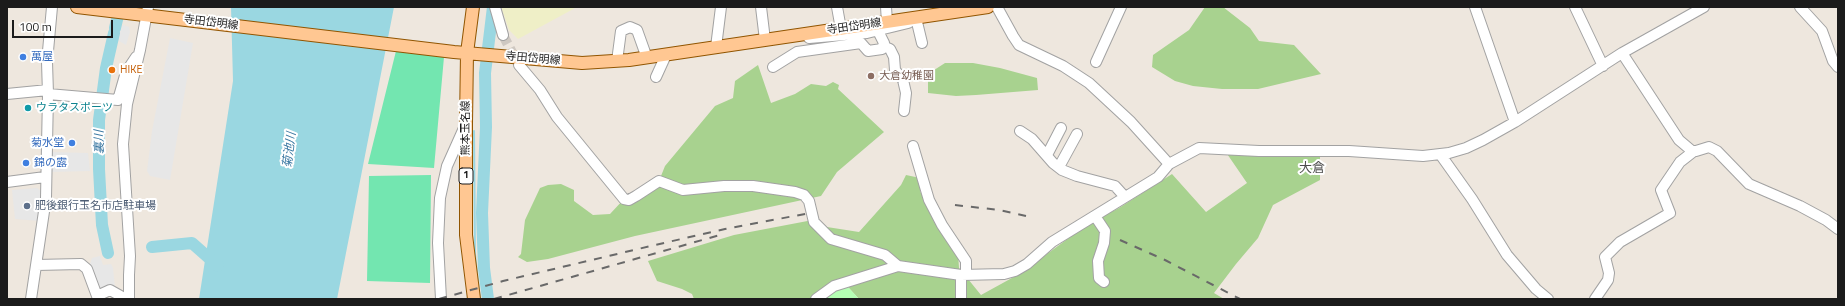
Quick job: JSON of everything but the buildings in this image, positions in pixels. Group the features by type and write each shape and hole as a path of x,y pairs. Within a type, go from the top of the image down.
{"main road":[{"name":"寺田岱明線","path":"77,7 146,13 454,52 582,63 648,58 916,18 952,10 988,7"},
{"name":"熊本玉名線","path":"473,7 467,53 466,235 474,299"}],"street":[{"path":"31,299 46,198 45,177 48,92 47,62 52,7"},
{"path":"495,7 503,35"},
{"path":"716,47 721,7"},
{"path":"761,7 765,40"},
{"path":"837,7 841,29"},
{"path":"886,7 887,22"},
{"path":"998,7 1019,45 1062,66 1089,83 1131,122 1169,164"},
{"path":"1096,62 1121,7"},
{"path":"1475,7 1515,122"},
{"path":"1575,7 1602,66"},
{"path":"816,299 834,286 898,266 963,275 1004,274 1015,271 1027,264 1052,242 1158,177 1169,164 1199,148 1259,151 1349,151 1423,156 1449,153 1466,148 1515,122 1622,53 1704,7"},
{"path":"1800,7 1822,31 1833,60 1838,67"},
{"path":"36,265 81,264 87,270 97,296 110,290 128,299 130,256 123,144 127,104 140,50 146,13"},
{"path":"773,67 797,52 863,38 878,31 908,23 916,18 922,42"},
{"path":"617,61 621,31 630,27 637,30 648,58"},
{"path":"878,31 884,43 883,46"},
{"path":"792,36 807,39 863,38"},
{"path":"863,38 868,51 882,49 883,46"},
{"path":"883,46 890,49 894,57 895,70 903,80 906,93 904,111"},
{"path":"7,94 48,92 88,98 118,100 126,72 140,50"},
{"path":"1622,53 1679,140 1692,151"},
{"path":"656,77 666,55"},
{"path":"519,65 540,90 557,117 624,199 629,200 659,182 683,190 724,186 753,186 795,192 804,195 809,201 814,222 831,239 885,255 898,266"},
{"path":"441,299 438,243 440,198 447,166 459,143 466,123"},
{"path":"1047,155 1061,128"},
{"path":"1020,130 1032,139 1059,167 1077,176 1115,186 1125,197"},
{"path":"1059,167 1077,134"},
{"path":"913,146 929,200 942,225 966,261 961,299"},
{"path":"1595,299 1608,280 1609,273 1605,257 1620,242 1670,213 1661,190 1680,162 1692,151 1710,147 1717,151 1749,184 1800,206 1826,220 1838,229"},
{"path":"1440,154 1472,198 1507,255 1536,289 1548,299"},
{"path":"7,182 45,177"},
{"path":"1095,216 1106,231 1098,261 1099,278 1104,282"}],"green space":[{"path":"501,7 577,7 518,39 509,30"},
{"path":"1205,7 1223,7 1250,28 1259,41 1294,45 1321,74 1258,89 1222,89 1193,86 1175,81 1152,67 1153,55 1189,30"},
{"path":"396,51 444,57 434,168 368,164"},
{"path":"945,63 973,63 1000,68 1037,78 1038,90 956,96 928,93 928,74"},
{"path":"758,65 771,103 795,94 811,84 826,86 833,82 839,85 838,89 884,132 837,172 821,196 635,236 548,259 527,262 518,257 521,254 525,220 540,188 548,185 561,184 574,190 574,201 593,215 610,214 624,199 659,181 665,166 715,106 733,98 735,81"},
{"path":"1221,145 1320,146 1320,180 1273,205 1258,238 1214,293 1224,299 859,299 848,287 816,299 694,299 692,294 682,289 657,281 648,261 734,235 818,219 827,227 859,232 901,185 906,175 920,178 920,191 934,220 958,253 959,268 981,295 1021,273 1088,224 1119,208 1172,174 1206,212 1247,183"},
{"path":"431,175 430,283 367,281 369,176"},
{"path":"834,286 848,287 859,299 816,299"}],"shaded area":[{"path":"123,25 129,27 130,32 126,45 119,41 118,34"},
{"path":"170,38 193,43 170,180 150,176 147,171 152,131"},
{"path":"50,152 88,153 90,171 49,172"},
{"name":"肥後銀行玉名市店駐車場","path":"37,188 42,192 40,221 15,219 12,190"},
{"path":"100,256 103,265 111,264 113,268 115,288 98,291 89,267 92,258"}],"water":[{"name":"菊池川","path":"231,7 394,7 337,299 199,299 233,81"}],"waterway":[{"name":"裏川","path":"115,28 120,7"},
{"path":"488,299 484,268 482,213 486,127 485,73 493,7"},
{"name":"裏川","path":"108,253 102,225 99,169 99,120 106,68 114,33"},
{"path":"474,131 475,254 480,299"},
{"name":"裏川","path":"152,247 192,243 218,266"}],"tunnel":[{"path":"503,35 517,62"}],"railway":[{"path":"955,205 999,210 1026,216"},
{"path":"439,299 503,281 655,245 725,229 810,213"},
{"path":"494,299 720,235"},
{"path":"1120,240 1165,260 1240,299"}],"place":[{"name":"萬屋","path":"23,57"},
{"name":"HIKE","path":"112,70"},
{"name":"大倉幼稚園","path":"871,76"},
{"name":"ウラタスポーツ","path":"28,108"},
{"name":"菊水堂","path":"72,143"},
{"name":"錦の露","path":"26,163"},
{"name":"肥後銀行玉名市店駐車場","path":"27,206"}],"district":[{"name":"大倉","path":"1312,169"}]}
